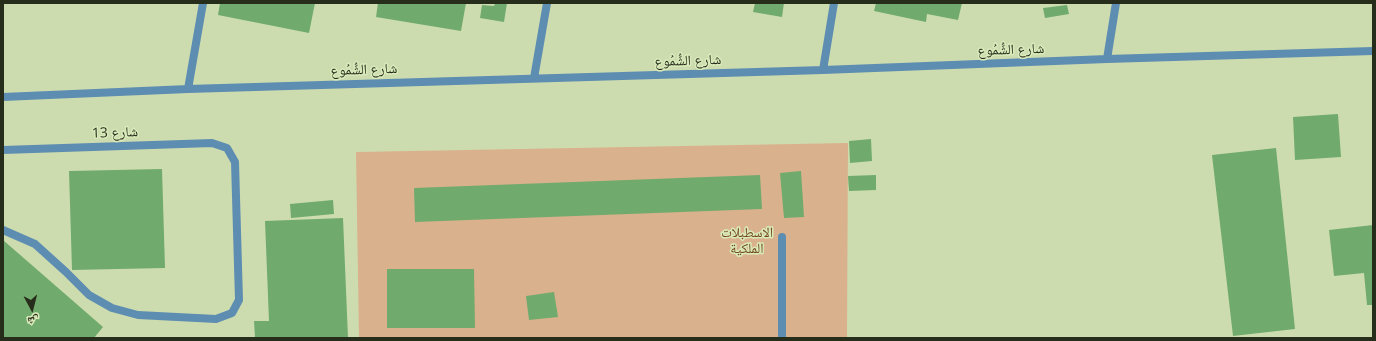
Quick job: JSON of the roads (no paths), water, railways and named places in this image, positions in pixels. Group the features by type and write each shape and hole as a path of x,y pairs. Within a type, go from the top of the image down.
{"street":[{"path":"188,89 203,3"},
{"path":"534,78 547,3"},
{"path":"823,70 834,3"},
{"path":"1107,59 1116,3"},
{"name":"شارع الشُّمُوع","path":"3,97 188,89 823,70 1373,51"},
{"name":"شارع 13","path":"3,150 212,143 227,148 235,162 239,300 232,313 216,318 138,315 112,308 89,295 35,244 3,230"},
{"path":"782,237 782,338"}],"park label":[{"name":"الاسطبلات الملكية","path":"747,242"}]}
